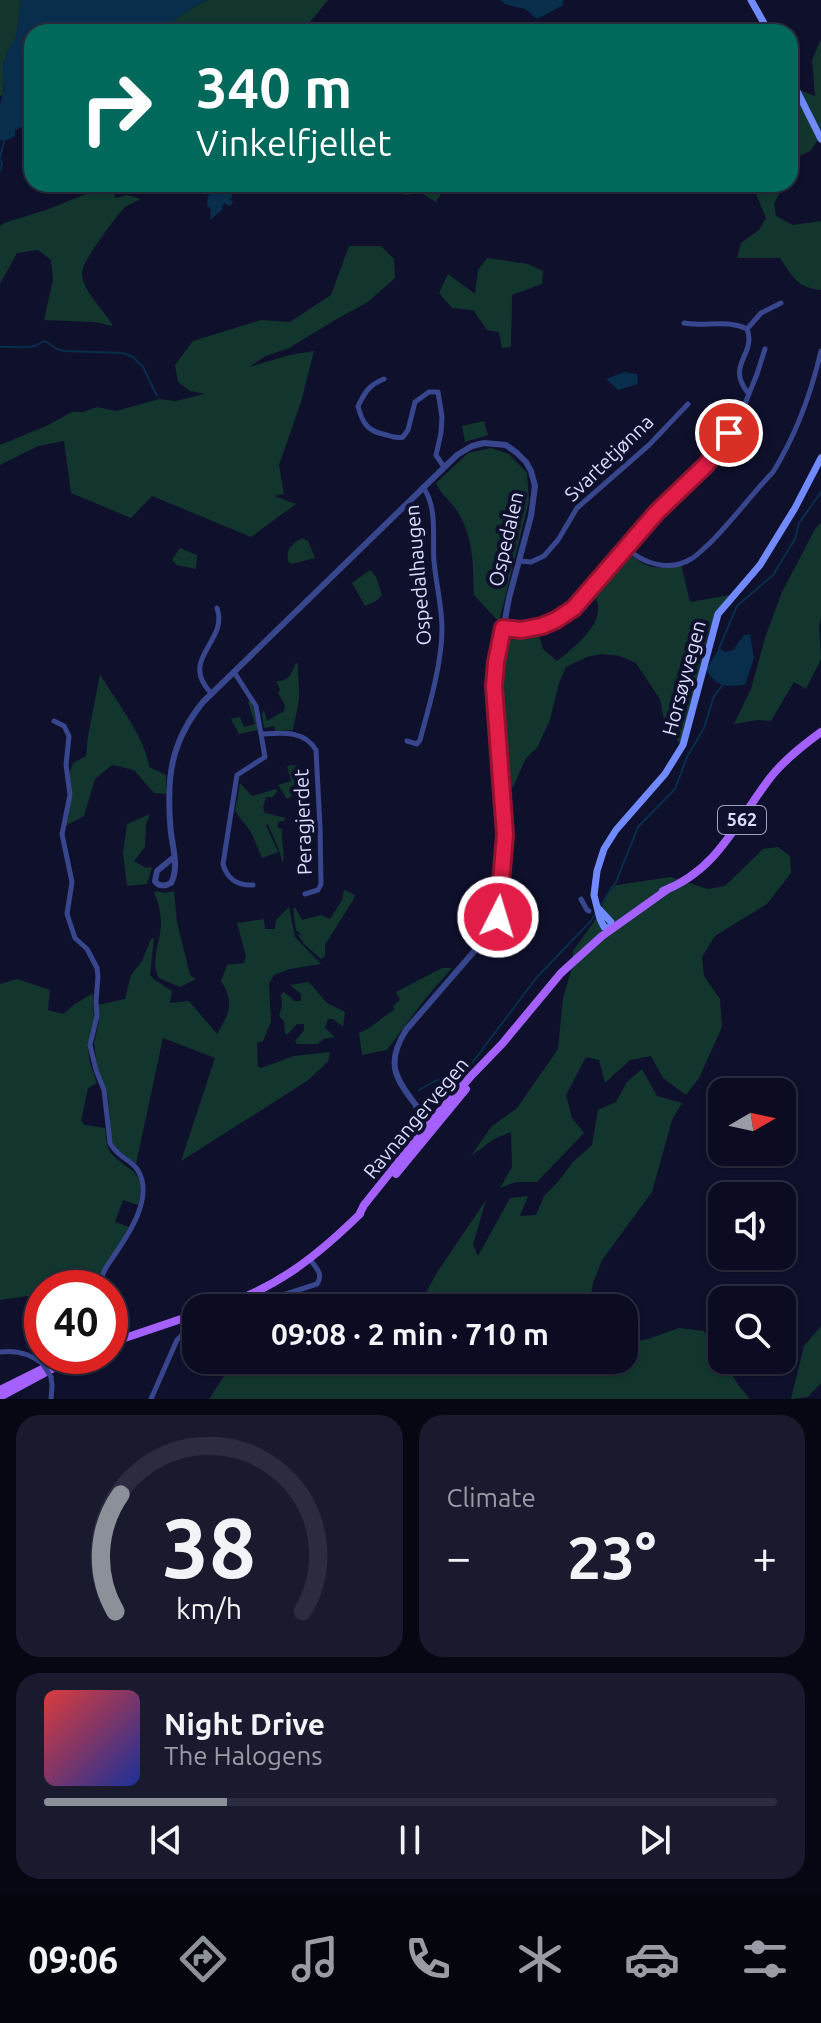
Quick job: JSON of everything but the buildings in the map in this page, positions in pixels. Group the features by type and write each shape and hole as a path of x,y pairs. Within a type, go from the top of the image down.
{"main road":[{"path":"751,0 764,24"},
{"path":"798,93 821,139"},
{"name":"Horsøyvegen","path":"609,926 594,895 598,863 611,837 665,774 683,745 718,614 760,565 821,458"},
{"name":"Ravnangervegen","path":"250,1294 268,1287 310,1259 342,1232 386,1187 434,1122 496,1054 561,973 609,926 696,872 719,851 775,772 821,732"},
{"path":"128,1337 182,1319"},
{"path":"0,1390 32,1374"},
{"path":"0,1397 43,1374"}],"street":[{"path":"749,394 741,382 739,370 749,343 747,329 761,313 781,303"},
{"path":"684,323 729,324 747,329"},
{"path":"503,628 523,630 542,626 574,608 588,594 657,512 713,457 740,416 765,349"},
{"path":"627,548 647,562 681,564 694,557 725,528 779,462 806,405 821,351"},
{"path":"384,379 370,385 365,391 358,409 363,420 373,433 398,439 408,430 415,402 429,392 438,392 442,417 436,455 444,467"},
{"name":"Svartetjønna","path":"520,561 531,562 544,556 558,540 577,508 649,445 688,404"},
{"name":"Ospedalen","path":"174,857 157,871 155,881 158,884 168,885 174,880 174,857 169,796 171,768 185,727 211,693 463,450 484,443 506,445 521,457 531,471 535,492 496,662 494,686 505,835 498,917 486,939 406,1030 395,1060 397,1078 403,1090 434,1122"},
{"name":"Ospedalhaugen","path":"407,741 417,744 420,740 442,641 433,523 429,498 423,487"},
{"path":"211,693 201,680 199,671 219,622 217,608"},
{"path":"234,672 256,706 262,734"},
{"path":"54,721 64,726 69,736 66,765 70,795 62,834 72,882 68,919 75,938 92,957 98,977 97,1016 90,1045 104,1090 110,1143 115,1151 137,1168 143,1192 127,1239 105,1270"},
{"name":"Peragjerdet","path":"253,885 236,882 225,872 223,861 237,775 265,757 262,734 299,734 316,750 320,827 321,884 318,890 305,894"},
{"path":"581,899 589,911"},
{"path":"286,1294 317,1284 321,1279 321,1274 310,1259"},
{"path":"151,1399 182,1335"},
{"path":"0,1352 24,1354"},
{"path":"49,1374 51,1399"}],"green space":[{"path":"0,0 21,0 16,38 3,66 3,95 0,96"},
{"path":"207,0 328,0 310,24 169,24"},
{"path":"821,39 821,136 810,151 798,157 798,89 815,96 812,60"},
{"path":"114,192 115,198 127,195 141,199 120,213 93,249 82,272 89,293 113,326 44,320 53,280 51,260 38,250 17,253 0,284 0,226 86,194"},
{"path":"403,192 442,192 436,202 421,193 404,195"},
{"path":"755,192 780,192 774,204 776,216 793,225 821,221 821,290 801,284 780,258 737,258 741,243 759,230 766,218"},
{"path":"349,246 381,246 394,259 395,278 368,302 289,348 266,356 249,367 314,351 301,402 279,465 284,494 274,496 296,504 251,537 152,496 131,518 71,493 64,441 38,446 0,465 0,445 72,412 97,407 116,411 159,399 176,401 205,394 190,391 178,382 175,365 193,341 261,320 290,322 331,295"},
{"path":"487,258 528,264 543,271 542,284 512,295 511,347 502,348 499,332 487,330 473,310 452,308 439,293 448,274 475,294 478,270"},
{"path":"484,421 488,435 465,442 462,426"},
{"path":"491,448 509,454 527,473 529,501 499,622 474,595 468,534 456,510 436,483 468,453"},
{"path":"821,522 821,659 806,689 794,682 771,721 734,724 751,689 782,592"},
{"path":"302,538 308,541 315,558 292,564 288,562 289,550"},
{"path":"180,548 197,555 196,569 177,565 172,560"},
{"path":"630,555 654,567 681,564 690,602 730,595 717,611 708,634 680,744 665,725 660,699 636,663 620,656 601,654 587,657 566,667 550,720 537,748 526,758 513,787 507,789 501,729 501,680 508,637 538,632 543,649 557,661 582,640 595,622 598,612 592,593"},
{"path":"370,570 382,595 365,606 352,583"},
{"path":"296,663 299,695 293,730 275,731 274,726 264,728 264,710 267,721 284,711 285,705 276,681 287,678"},
{"path":"100,674 136,732 149,767 166,775 166,794 154,793 134,770 112,765 95,779 84,816 65,826 71,798 68,778 73,763 86,756"},
{"path":"250,700 258,730 239,734 231,719 240,717 244,727 255,724"},
{"path":"297,765 293,795 287,799 278,785 291,781 287,766"},
{"path":"240,783 252,796 276,789 273,797 266,797 263,808 265,813 286,818 279,821 277,827 282,829 283,864 268,824 278,852 262,858 251,832 235,811"},
{"path":"150,814 146,824 145,847 134,861 146,868 152,867 147,884 127,886 123,853 127,824"},
{"path":"778,847 790,856 791,873 767,904 715,936 702,957 704,976 720,999 722,1027 699,1078 686,1095 663,1078 651,1056 630,1060 605,1083 599,1060 586,1057 566,1095 572,1118 584,1133 537,1182 516,1182 500,1188 512,1167 511,1132 494,1139 471,1156 491,1127 517,1108 558,1049 563,998 572,968 573,951 598,916 611,886 670,877 708,889 725,886 763,849"},
{"path":"344,890 355,895 325,945 325,956 321,959 297,933 304,937 296,930 293,909 295,907 302,920 321,915 330,919 342,900"},
{"path":"156,891 174,891 177,922 190,975 196,979 180,987 159,978 156,972 161,926"},
{"path":"289,907 295,937 321,964 274,975 269,984 271,1022 263,1041 257,1043 258,1067 294,1056 330,1052 328,1062 307,1081 181,1161 215,1058 163,1038 136,1164 113,1147 111,1139 108,1097 98,1073 94,1043 99,1022 98,1005 125,999 131,975 154,938 150,975 172,991 170,1003 189,1001 217,1034 229,1008 228,995 221,981 227,965 244,963 246,956 237,923 264,919 265,929 275,929 276,920"},
{"path":"442,968 452,968 387,1050 362,1055 359,1033 394,1010 393,1006 400,1000 396,992"},
{"path":"17,979 50,990 48,1010 63,1014 93,993 94,1021 88,1048 97,1083 88,1088 81,1121 85,1125 105,1128 109,1151 135,1173 140,1193 138,1205 123,1200 115,1222 129,1227 104,1270 24,1270 24,1297 0,1300 0,984"},
{"path":"309,982 327,1003 345,1012 343,1027 328,1019 325,1028 335,1037 323,1039 318,1044 297,1044 295,1041 304,1030 304,1024 297,1024 287,1035 285,1033 284,1021 279,1016 281,994 284,992 295,1001 301,1001 301,994 290,985"},
{"path":"642,1069 657,1096 682,1103 672,1120 652,1192 602,1260 591,1294 425,1294 486,1200 473,1245 478,1256 510,1198 528,1196 520,1216 536,1215 544,1196 592,1145 598,1110 616,1102 627,1082"},
{"path":"821,1326 821,1383 808,1397 791,1399 804,1346"},
{"path":"679,1328 704,1331 708,1337 708,1374 731,1374 750,1399 209,1399 225,1375 230,1374 638,1374 638,1341"}],"water":[{"path":"21,0 207,0 169,24 24,24 24,126 15,130 15,136 8,140 0,140 3,66 16,37"},
{"path":"500,0 564,0 562,6 537,19 525,9"},
{"path":"209,192 232,192 230,199 233,202 228,206 225,203 210,220 211,210 207,205"},
{"path":"624,372 637,374 638,384 618,390 606,379"},
{"path":"750,634 754,658 745,685 719,683 706,670 719,648 725,652 733,650 744,635"}],"waterway":[{"path":"0,158 4,140"},
{"path":"0,171 1,160"},
{"path":"0,347 30,347 45,341 64,351 123,353 133,357 143,367 157,396"},
{"path":"719,648 737,606 773,575 795,539 799,523 821,492"},
{"path":"599,908 616,882 638,827 675,789 687,757 704,728 714,696 722,686"},
{"path":"419,1090 469,1067 537,977 596,913"}],"route":[{"path":"498,917 505,835 494,686 503,628 521,630 542,626 574,608 657,512 706,465 729,433"}]}
